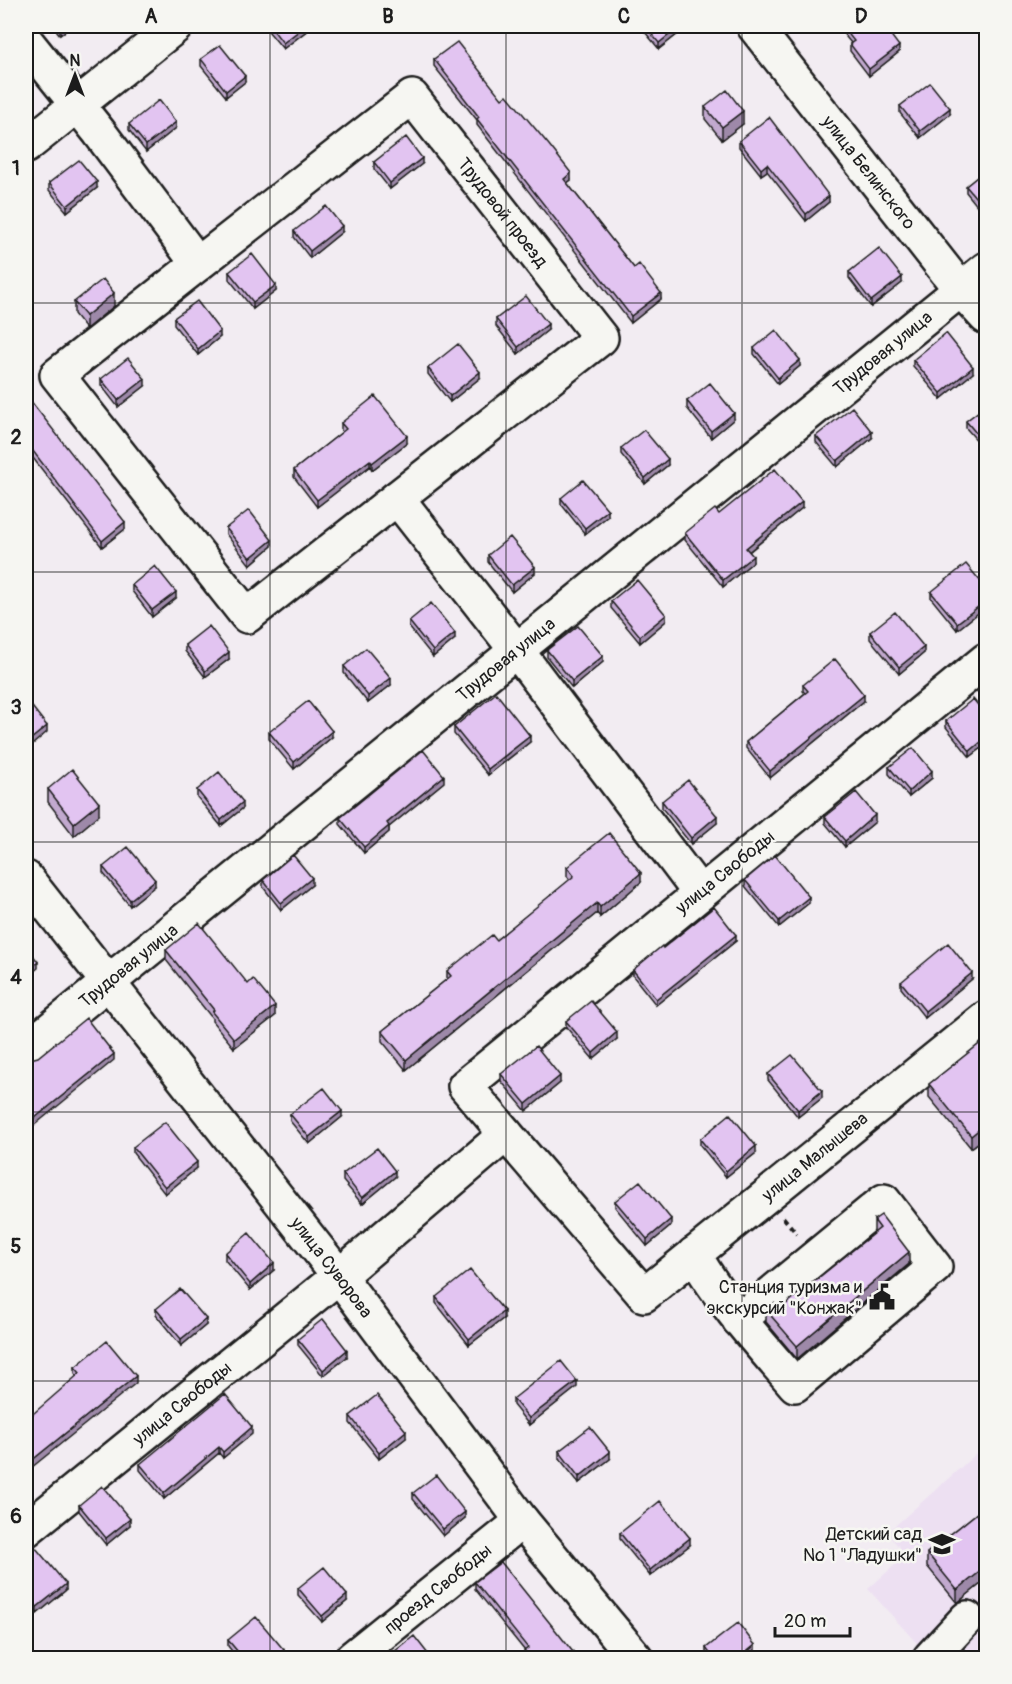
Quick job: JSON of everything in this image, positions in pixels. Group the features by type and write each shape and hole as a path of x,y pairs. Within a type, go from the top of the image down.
{"street":[{"path":"26,146 176,26"},
{"name":"улица Белинского","path":"753,26 961,290 987,317"},
{"path":"26,41 99,132 198,264"},
{"name":"Трудовой проезд","path":"412,97 602,338 247,616 57,375 198,264 412,97"},
{"name":"Трудовая улица","path":"26,1050 987,269"},
{"path":"397,498 517,651 699,892"},
{"name":"улица Свободы","path":"26,1530 339,1276 506,1134 465,1086 699,892 987,660"},
{"name":"улица Суворова","path":"26,878 339,1276 522,1521 636,1659"},
{"name":"улица Малышева","path":"506,1134 644,1295 987,1018"},
{"path":"694,1254 709,1281 739,1320 795,1385 935,1267 884,1201 739,1320"},
{"name":"проезд Свободы","path":"352,1659 522,1521"},
{"path":"930,1659 967,1618"}],"path":[{"path":"766,1196 815,1256"}],"shaded area":[{"name":"Детский сад № 1 \"Ладушки\"","path":"986,1445 986,1658 930,1658 868,1589 906,1555 887,1533"}],"building":[{"path":"270,26 305,26 283,43"},
{"path":"645,26 680,26 659,43"},
{"path":"842,26 884,26 899,46 869,69 850,44 854,41"},
{"path":"457,42 502,99 507,95 549,145 571,173 564,179 634,268 639,264 661,293 631,316 477,119 479,117 434,59"},
{"path":"220,45 245,76 226,91 201,59"},
{"path":"930,83 950,108 920,131 900,106"},
{"path":"727,90 743,111 722,127 705,107"},
{"path":"159,100 176,122 146,145 129,124"},
{"path":"769,117 829,196 806,214 767,164 761,169 739,141"},
{"path":"406,137 422,158 390,183 374,162"},
{"path":"79,160 97,182 67,206 49,183"},
{"path":"987,169 987,210 986,210 966,186"},
{"path":"326,206 342,226 310,251 294,231"},
{"path":"879,248 902,277 871,301 849,272"},
{"path":"252,254 276,285 253,302 229,272"},
{"path":"103,279 114,293 86,316 74,302"},
{"path":"526,296 548,324 518,347 496,319"},
{"path":"197,301 220,331 198,349 174,318"},
{"path":"776,330 800,360 778,378 754,348"},
{"path":"946,333 973,367 941,393 913,360"},
{"path":"458,344 480,372 450,396 428,368"},
{"path":"128,358 145,379 118,400 101,379"},
{"path":"710,383 734,413 711,431 687,401"},
{"path":"26,395 125,522 102,541 26,442"},
{"path":"375,396 407,436 372,463 370,460 317,500 294,470 346,429 341,423"},
{"path":"987,405 987,446 966,421"},
{"path":"852,407 872,432 837,461 816,436"},
{"path":"644,430 668,459 645,478 621,448"},
{"path":"775,469 802,502 746,548 753,556 723,580 685,533 715,509 719,514"},
{"path":"583,480 608,510 585,528 561,498"},
{"path":"249,510 272,540 250,558 226,528"},
{"path":"510,537 535,567 512,585 488,555"},
{"path":"966,564 987,589 987,600 957,623 931,592"},
{"path":"155,566 176,592 152,610 132,585"},
{"path":"637,580 666,615 640,636 611,601"},
{"path":"431,603 455,633 433,651 409,621"},
{"path":"895,612 924,647 899,667 870,632"},
{"path":"209,626 229,652 205,671 185,645"},
{"path":"578,626 603,656 572,681 547,650"},
{"path":"366,648 391,678 368,696 344,666"},
{"path":"835,659 864,695 770,771 746,742 808,691 803,685"},
{"path":"496,693 530,736 488,769 454,727"},
{"path":"973,699 987,716 987,737 970,751 946,721"},
{"path":"308,701 332,731 294,762 269,732"},
{"path":"29,703 47,726 26,743 26,705"},
{"path":"913,748 932,771 909,791 889,767"},
{"path":"423,750 444,776 387,823 389,826 364,847 340,818"},
{"path":"72,769 99,803 74,823 48,789"},
{"path":"219,772 243,802 221,820 197,790"},
{"path":"688,780 717,816 691,838 662,801"},
{"path":"856,792 875,815 845,841 825,817"},
{"path":"609,833 641,873 600,907 597,903 406,1060 382,1031 451,976 447,971 492,935 496,940 574,876 567,867"},
{"path":"128,847 155,880 130,900 103,867"},
{"path":"293,855 312,878 281,903 263,880"},
{"path":"775,855 809,897 779,921 745,880"},
{"path":"714,907 736,935 656,999 633,970"},
{"path":"199,923 248,984 253,979 275,1006 234,1039 166,950"},
{"path":"948,943 972,973 925,1011 901,982"},
{"path":"26,946 38,962 26,972"},
{"path":"591,1001 617,1032 593,1053 566,1021"},
{"path":"86,1018 114,1054 26,1125 26,1060 38,1057"},
{"path":"987,1038 987,1123 971,1136 929,1084"},
{"path":"536,1046 560,1076 526,1104 501,1074"},
{"path":"792,1055 822,1091 798,1110 768,1074"},
{"path":"324,1088 342,1111 309,1137 290,1114"},
{"path":"730,1114 756,1146 726,1171 700,1139"},
{"path":"165,1122 197,1162 165,1187 133,1147"},
{"path":"377,1148 395,1171 362,1198 343,1174"},
{"path":"640,1181 671,1219 647,1239 615,1201"},
{"path":"881,1215 909,1252 797,1346 766,1310 774,1303 780,1309 880,1228 874,1220"},
{"path":"249,1233 274,1263 250,1284 225,1253"},
{"path":"470,1270 504,1311 469,1339 436,1297"},
{"path":"180,1289 206,1319 181,1339 156,1309"},
{"path":"323,1319 347,1350 323,1370 298,1339"},
{"path":"107,1341 136,1376 26,1465 26,1420 80,1373 75,1367"},
{"path":"561,1361 577,1381 529,1418 513,1399"},
{"path":"225,1394 252,1427 223,1452 219,1447 164,1493 140,1464"},
{"path":"377,1395 406,1431 379,1453 350,1416"},
{"path":"590,1427 610,1452 579,1477 559,1451"},
{"path":"436,1475 465,1512 443,1529 413,1493"},
{"path":"102,1486 130,1519 106,1538 79,1505"},
{"path":"660,1501 690,1538 650,1570 620,1533"},
{"path":"987,1505 987,1566 957,1590 927,1553"},
{"path":"35,1547 66,1584 37,1607 26,1594 26,1556"},
{"path":"501,1562 573,1652 565,1659 530,1659 524,1651 528,1648 475,1582"},
{"path":"324,1567 347,1595 322,1616 298,1588"},
{"path":"256,1617 284,1650 274,1659 244,1659 228,1640"},
{"path":"738,1623 755,1645 738,1659 714,1659 706,1648"},
{"path":"414,1636 432,1659 391,1659 389,1656"}],"place":[{"name":"Станция туризма и экскурсий \"Конжак\"","path":"882,1297"},
{"name":"Детский сад № 1 \"Ладушки\"","path":"942,1544"}]}
